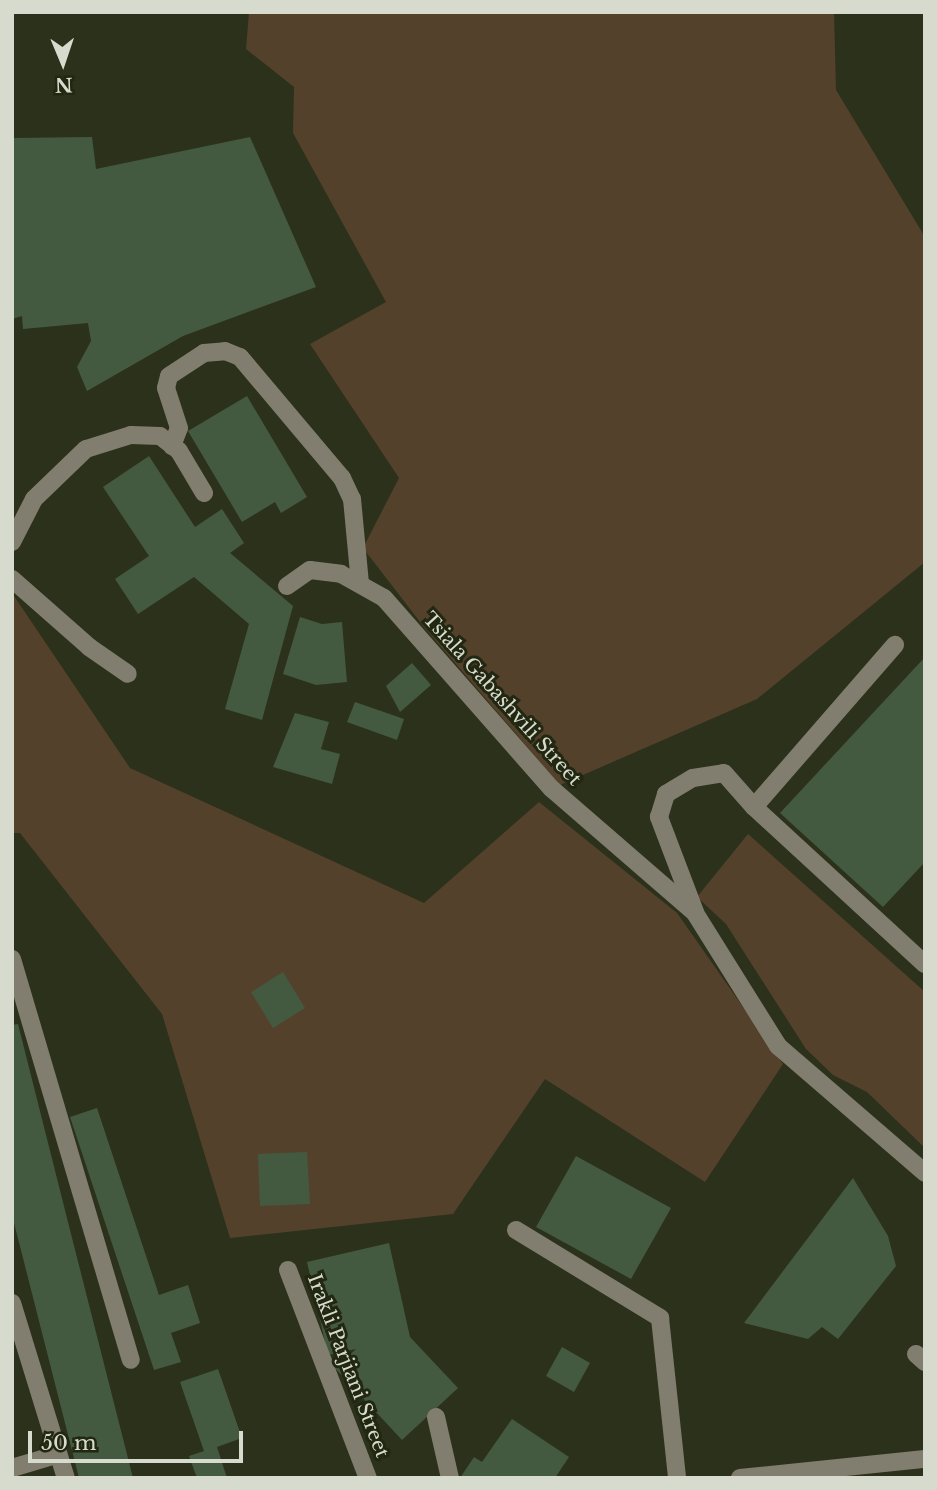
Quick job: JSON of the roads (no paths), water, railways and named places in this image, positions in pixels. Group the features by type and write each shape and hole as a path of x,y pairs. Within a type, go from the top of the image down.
{"street":[{"path":"172,446 179,428 166,388 169,376 204,353 225,351 240,357 342,478 352,499 360,584"},
{"path":"12,542 34,499 86,449 131,435 160,436 172,446 204,493"},
{"name":"Tsiala Gabashvili Street","path":"287,586 310,570 341,573 384,598 552,789 695,913 778,1046 925,1173"},
{"path":"12,579 89,647 128,674"},
{"path":"754,807 895,645"},
{"path":"695,913 659,817 666,794 693,778 724,773 754,807 925,964"},
{"path":"12,959 131,1360"},
{"path":"516,1230 660,1318 677,1478"},
{"name":"Irakli Parjiani Street","path":"288,1270 368,1478"},
{"path":"12,1303 56,1455 66,1478"},
{"path":"436,1417 450,1478"},
{"path":"12,1468 56,1455"},
{"path":"740,1478 925,1459"}]}
